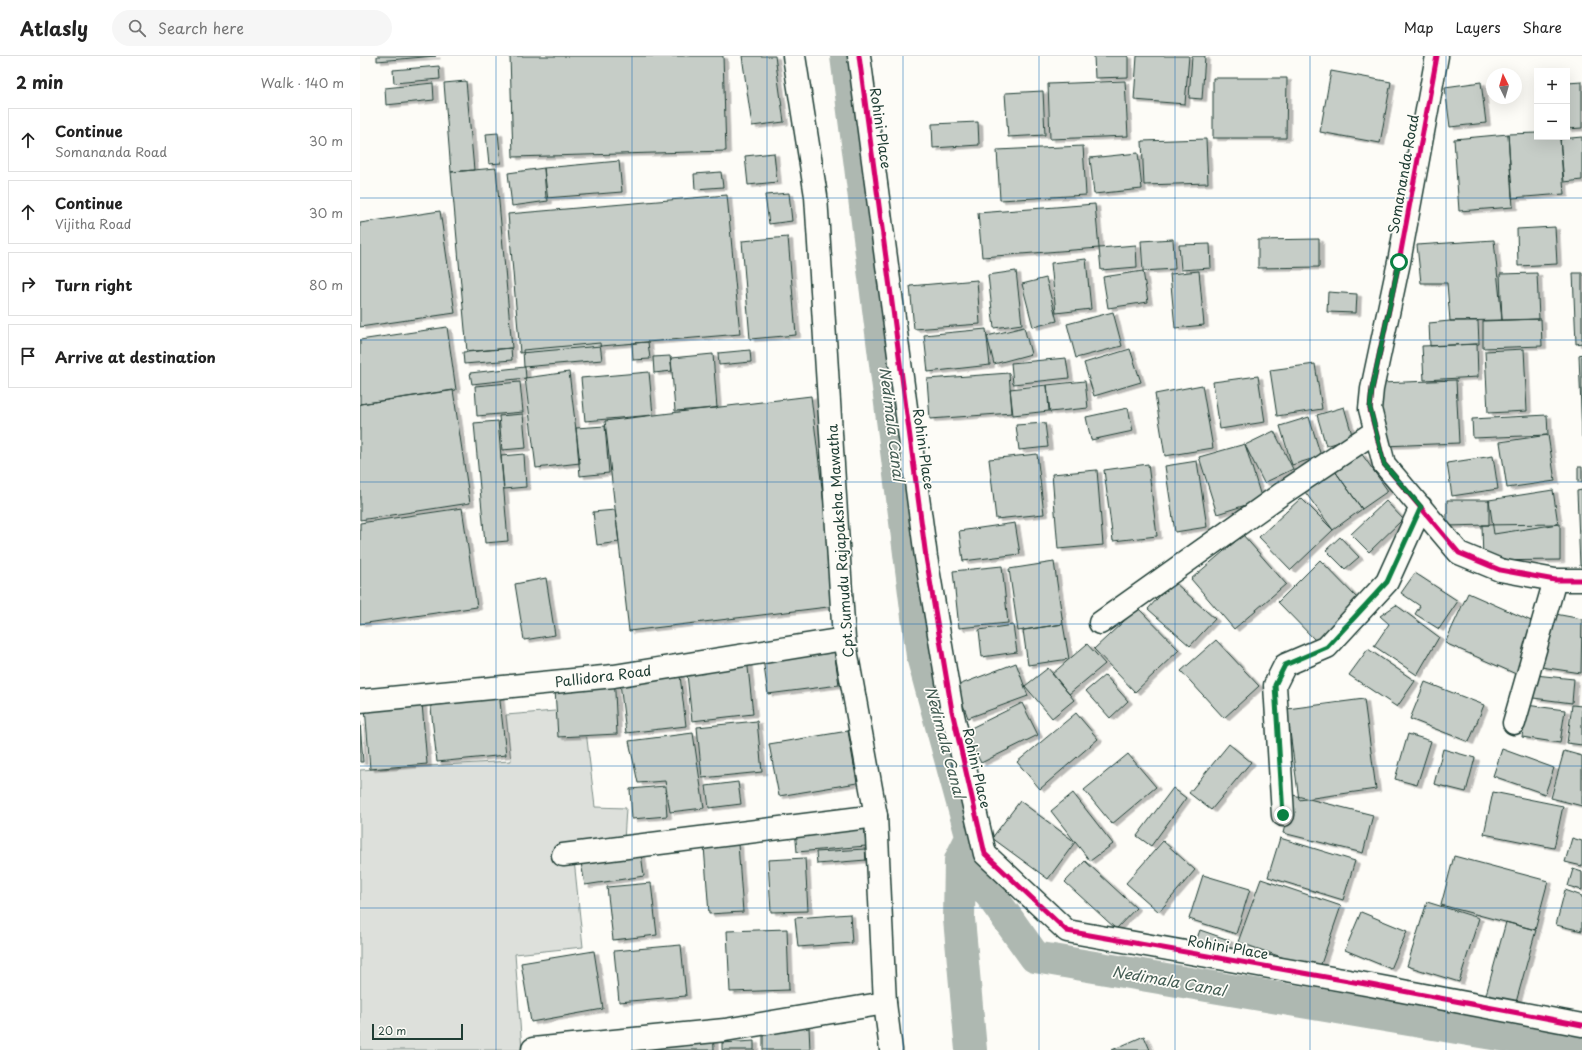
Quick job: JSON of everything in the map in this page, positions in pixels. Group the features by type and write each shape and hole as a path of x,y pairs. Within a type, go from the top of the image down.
{"street":[{"name":"Cpt.Sumudu Rajapaksha Mawatha","path":"794,56 816,196 844,639 876,816 885,1003 891,1050"},
{"name":"Rohini Place","path":"859,56 926,557 952,711 985,854 1067,931 1581,1022"},
{"name":"Somananda Road","path":"1437,56 1399,262 1372,389 1370,408 1384,464 1459,553 1500,570 1555,580 1582,580"},
{"path":"1100,623 1280,494 1376,431"},
{"path":"1283,815 1275,685 1285,665 1327,647 1387,582 1421,507"},
{"path":"1514,723 1555,580"},
{"name":"Pallidora Road","path":"360,701 614,676 844,639"},
{"path":"563,855 876,816"},
{"path":"533,1049 726,1030 885,1003"}],"shaded area":[{"path":"555,711 586,731 595,807 626,808 624,841 573,850 583,947 515,954 522,1050 360,1050 360,770 511,761 506,715"}],"building":[{"path":"377,56 436,56 377,61"},
{"path":"510,56 723,56 726,151 513,157"},
{"path":"742,56 775,56 784,122 752,126"},
{"path":"1094,56 1128,56 1128,77 1095,78"},
{"path":"1137,56 1189,56 1185,104 1134,100"},
{"path":"1192,56 1205,56 1202,99 1189,98"},
{"path":"439,66 440,79 394,83 393,70"},
{"path":"1331,71 1391,82 1380,143 1320,132"},
{"path":"1213,78 1287,78 1286,138 1213,138"},
{"path":"466,81 474,170 451,172 444,83"},
{"path":"1125,81 1128,136 1050,139 1048,84"},
{"path":"1481,82 1486,123 1450,127 1445,87"},
{"path":"1582,82 1582,128 1570,129 1570,83"},
{"path":"433,83 434,100 386,105 385,88"},
{"path":"1043,91 1045,135 1008,137 1005,93"},
{"path":"978,122 979,145 933,148 932,124"},
{"path":"498,133 501,163 489,164 486,134"},
{"path":"1534,133 1534,140 1560,140 1564,194 1512,198 1508,134"},
{"path":"1508,134 1513,207 1459,211 1454,139"},
{"path":"1582,137 1582,180 1564,182 1560,140 1570,140 1570,138"},
{"path":"1206,139 1208,183 1144,185 1142,141"},
{"path":"1083,146 1086,195 1000,200 997,150"},
{"path":"774,153 777,182 748,185 745,156"},
{"path":"1138,153 1142,189 1094,194 1090,158"},
{"path":"619,161 622,192 546,198 544,168"},
{"path":"496,168 512,348 467,352 451,172"},
{"path":"544,168 548,201 512,206 508,173"},
{"path":"721,172 723,187 695,189 694,174"},
{"path":"789,193 792,221 769,224 765,195"},
{"path":"727,195 740,334 520,353 508,214"},
{"path":"1095,204 1099,248 982,257 978,213"},
{"path":"440,211 455,313 360,327 360,223"},
{"path":"1555,227 1557,264 1518,266 1517,229"},
{"path":"788,237 796,335 750,339 742,241"},
{"path":"1173,239 1175,269 1143,271 1141,241"},
{"path":"1319,239 1319,267 1258,268 1258,240"},
{"path":"1494,240 1502,320 1450,321 1447,283 1421,283 1417,245"},
{"path":"1210,244 1211,268 1181,270 1179,245"},
{"path":"1136,245 1137,267 1101,270 1099,248"},
{"path":"1086,259 1091,309 1056,313 1051,263"},
{"path":"1016,271 1022,324 994,328 988,275"},
{"path":"1143,271 1148,302 1108,308 1103,277"},
{"path":"1199,271 1204,325 1175,328 1170,274"},
{"path":"1537,273 1539,319 1502,320 1500,274"},
{"path":"1573,273 1582,273 1582,343 1576,344"},
{"path":"1046,278 1057,321 1033,327 1022,284"},
{"path":"977,280 980,324 914,329 910,286"},
{"path":"1328,292 1357,294 1356,313 1327,312"},
{"path":"1113,312 1122,346 1076,358 1067,324"},
{"path":"1541,319 1542,346 1483,348 1483,321"},
{"path":"1478,321 1479,344 1430,346 1429,323"},
{"path":"447,327 456,390 360,404 360,340"},
{"path":"1024,327 1031,354 994,364 987,336"},
{"path":"986,329 990,365 928,372 924,335"},
{"path":"648,342 650,359 633,360 632,343"},
{"path":"600,343 602,360 524,367 523,350"},
{"path":"1477,344 1478,377 1424,380 1422,346"},
{"path":"511,348 512,360 464,364 463,352"},
{"path":"1130,349 1141,382 1094,396 1084,363"},
{"path":"1524,349 1527,411 1488,413 1485,351"},
{"path":"750,350 751,362 719,365 718,353"},
{"path":"713,354 717,408 675,411 671,358"},
{"path":"1582,354 1582,437 1579,355"},
{"path":"670,356 672,371 654,373 653,357"},
{"path":"1066,358 1069,378 1013,384 1011,363"},
{"path":"1315,364 1322,409 1277,416 1270,370"},
{"path":"525,367 526,378 472,384 470,373"},
{"path":"569,372 580,463 536,468 525,378"},
{"path":"649,372 653,415 585,421 581,378"},
{"path":"1009,373 1012,413 930,419 927,379"},
{"path":"1258,376 1265,422 1220,429 1213,382"},
{"path":"1456,380 1459,443 1383,446 1380,383"},
{"path":"1085,381 1088,408 1050,412 1047,385"},
{"path":"520,382 523,412 477,416 475,386"},
{"path":"1047,385 1049,411 1013,415 1010,389"},
{"path":"1202,385 1213,448 1165,456 1155,394"},
{"path":"453,390 470,503 360,520 360,404"},
{"path":"811,396 836,606 629,631 605,421"},
{"path":"1344,407 1353,438 1326,446 1317,415"},
{"path":"1128,408 1133,431 1091,440 1086,417"},
{"path":"523,414 526,448 502,450 499,416"},
{"path":"1547,415 1548,435 1473,438 1472,419"},
{"path":"1309,417 1321,456 1292,465 1280,426"},
{"path":"498,421 508,541 485,543 474,423"},
{"path":"1045,423 1048,447 1019,450 1016,425"},
{"path":"605,426 609,473 580,476 576,428"},
{"path":"1274,431 1293,469 1264,483 1245,445"},
{"path":"1548,435 1555,481 1507,488 1500,442"},
{"path":"1245,444 1262,500 1217,514 1199,457"},
{"path":"1361,453 1388,491 1362,509 1335,471"},
{"path":"524,454 526,487 504,489 501,456"},
{"path":"1037,454 1044,514 996,519 989,459"},
{"path":"1493,456 1498,489 1452,496 1447,463"},
{"path":"1197,461 1207,527 1175,532 1165,466"},
{"path":"1148,464 1157,536 1113,541 1104,470"},
{"path":"1578,467 1582,467 1582,482 1578,482"},
{"path":"1097,470 1103,545 1058,549 1052,474"},
{"path":"1335,471 1362,509 1333,530 1305,492"},
{"path":"1553,490 1558,524 1494,534 1489,500"},
{"path":"1582,490 1582,566 1580,566 1577,491"},
{"path":"1301,498 1333,530 1291,570 1259,537"},
{"path":"1447,500 1489,500 1489,525 1447,526"},
{"path":"1386,501 1403,519 1369,552 1351,534"},
{"path":"462,508 477,607 360,624 360,523"},
{"path":"615,510 619,542 597,545 593,512"},
{"path":"1015,523 1020,554 963,561 959,531"},
{"path":"1560,524 1560,560 1483,561 1482,525"},
{"path":"1243,535 1286,584 1234,629 1191,579"},
{"path":"1340,537 1359,557 1345,569 1326,550"},
{"path":"1320,560 1359,600 1316,641 1278,602"},
{"path":"1054,562 1063,624 1018,631 1009,569"},
{"path":"1002,566 1008,623 959,628 953,571"},
{"path":"1415,573 1458,601 1439,629 1415,614 1420,606 1401,593"},
{"path":"546,578 555,635 524,640 515,584"},
{"path":"1173,581 1215,619 1190,646 1148,609"},
{"path":"1468,593 1538,624 1516,674 1445,643"},
{"path":"1396,605 1439,637 1417,675 1374,646 1389,624 1380,616"},
{"path":"1138,608 1179,650 1135,692 1094,649"},
{"path":"1550,613 1582,619 1581,673 1541,667"},
{"path":"1063,624 1069,659 1028,665 1023,630"},
{"path":"1013,625 1017,652 982,657 979,630"},
{"path":"832,636 839,685 768,694 761,645"},
{"path":"1216,640 1259,686 1224,718 1181,671"},
{"path":"1087,644 1105,664 1069,694 1052,674"},
{"path":"1368,649 1415,681 1397,707 1349,675"},
{"path":"747,658 753,714 692,721 686,665"},
{"path":"678,659 686,726 626,733 618,666"},
{"path":"1016,663 1028,696 968,718 956,686"},
{"path":"1048,668 1074,700 1052,718 1025,686"},
{"path":"614,671 617,734 558,737 554,674"},
{"path":"1105,675 1128,701 1110,718 1086,691"},
{"path":"1535,675 1574,679 1572,703 1533,698"},
{"path":"1425,682 1484,705 1469,742 1410,719"},
{"path":"421,691 427,764 370,769 364,695"},
{"path":"499,692 506,755 437,762 430,699"},
{"path":"1364,699 1376,789 1299,800 1287,709"},
{"path":"1022,703 1038,735 981,763 965,731"},
{"path":"1526,705 1565,710 1560,743 1522,737"},
{"path":"1572,705 1582,706 1582,745 1567,743"},
{"path":"1076,713 1098,739 1040,789 1017,762"},
{"path":"757,721 762,772 702,778 697,727"},
{"path":"360,722 363,762 360,762"},
{"path":"848,731 857,783 779,796 769,744"},
{"path":"693,733 704,808 670,812 665,781 638,783 629,741"},
{"path":"1408,734 1431,741 1417,785 1395,779"},
{"path":"1229,744 1251,762 1211,810 1189,793"},
{"path":"1443,749 1475,758 1466,792 1434,784"},
{"path":"1502,749 1554,768 1545,794 1493,776"},
{"path":"1564,751 1582,756 1582,806 1551,798"},
{"path":"1128,754 1156,787 1112,824 1084,790"},
{"path":"738,782 741,804 709,808 706,786"},
{"path":"665,786 667,816 632,819 630,789"},
{"path":"1173,788 1186,798 1151,846 1137,836"},
{"path":"1493,792 1563,806 1554,848 1484,834"},
{"path":"1073,793 1113,844 1090,861 1051,811"},
{"path":"1293,795 1373,815 1363,853 1283,833"},
{"path":"1020,801 1075,842 1048,879 992,838"},
{"path":"864,823 866,846 797,852 795,829"},
{"path":"1280,838 1355,861 1343,900 1268,877"},
{"path":"1572,838 1582,841 1582,866 1565,862"},
{"path":"1163,841 1195,870 1159,912 1126,883"},
{"path":"738,844 743,912 709,914 704,846"},
{"path":"640,846 644,876 585,885 580,857"},
{"path":"865,849 866,860 817,864 816,852"},
{"path":"1454,856 1548,881 1535,930 1441,905"},
{"path":"805,858 808,911 771,912 768,860"},
{"path":"1085,861 1136,908 1116,929 1065,882"},
{"path":"1573,869 1582,872 1582,890 1568,886"},
{"path":"1203,875 1250,889 1236,934 1189,919"},
{"path":"1261,879 1341,906 1319,970 1238,942"},
{"path":"651,883 657,935 613,940 607,887"},
{"path":"1565,890 1582,896 1582,931 1556,925"},
{"path":"1427,902 1479,918 1459,982 1407,966"},
{"path":"1361,912 1407,931 1391,969 1345,950"},
{"path":"850,914 852,943 798,947 795,918"},
{"path":"1506,922 1536,930 1515,1006 1485,998"},
{"path":"787,929 789,990 730,992 727,931"},
{"path":"1200,930 1229,940 1225,951 1196,941"},
{"path":"681,945 686,996 619,1002 614,951"},
{"path":"594,951 603,1009 531,1022 521,963"},
{"path":"713,1027 714,1050 653,1050 653,1044"},
{"path":"809,1027 810,1050 763,1050 763,1029"},
{"path":"1144,1036 1150,1050 1112,1050"},
{"path":"754,1041 754,1050 722,1050 722,1043"}],"waterway":[{"name":"Nedimala Canal","path":"846,56 922,656 985,887 1035,957 1582,1049"},
{"path":"971,1050 959,919 960,860 972,836"}],"cycle path":[{"path":"859,56 926,557 952,711 985,854 1067,931 1371,985 1582,1025"},
{"path":"1437,56 1399,262 1372,389 1370,409 1384,464 1459,553 1500,570 1555,580 1582,580"}],"route":[{"path":"1283,815 1275,685 1285,665 1327,647 1387,582 1421,507 1384,464 1370,408 1372,389 1399,262"}]}
